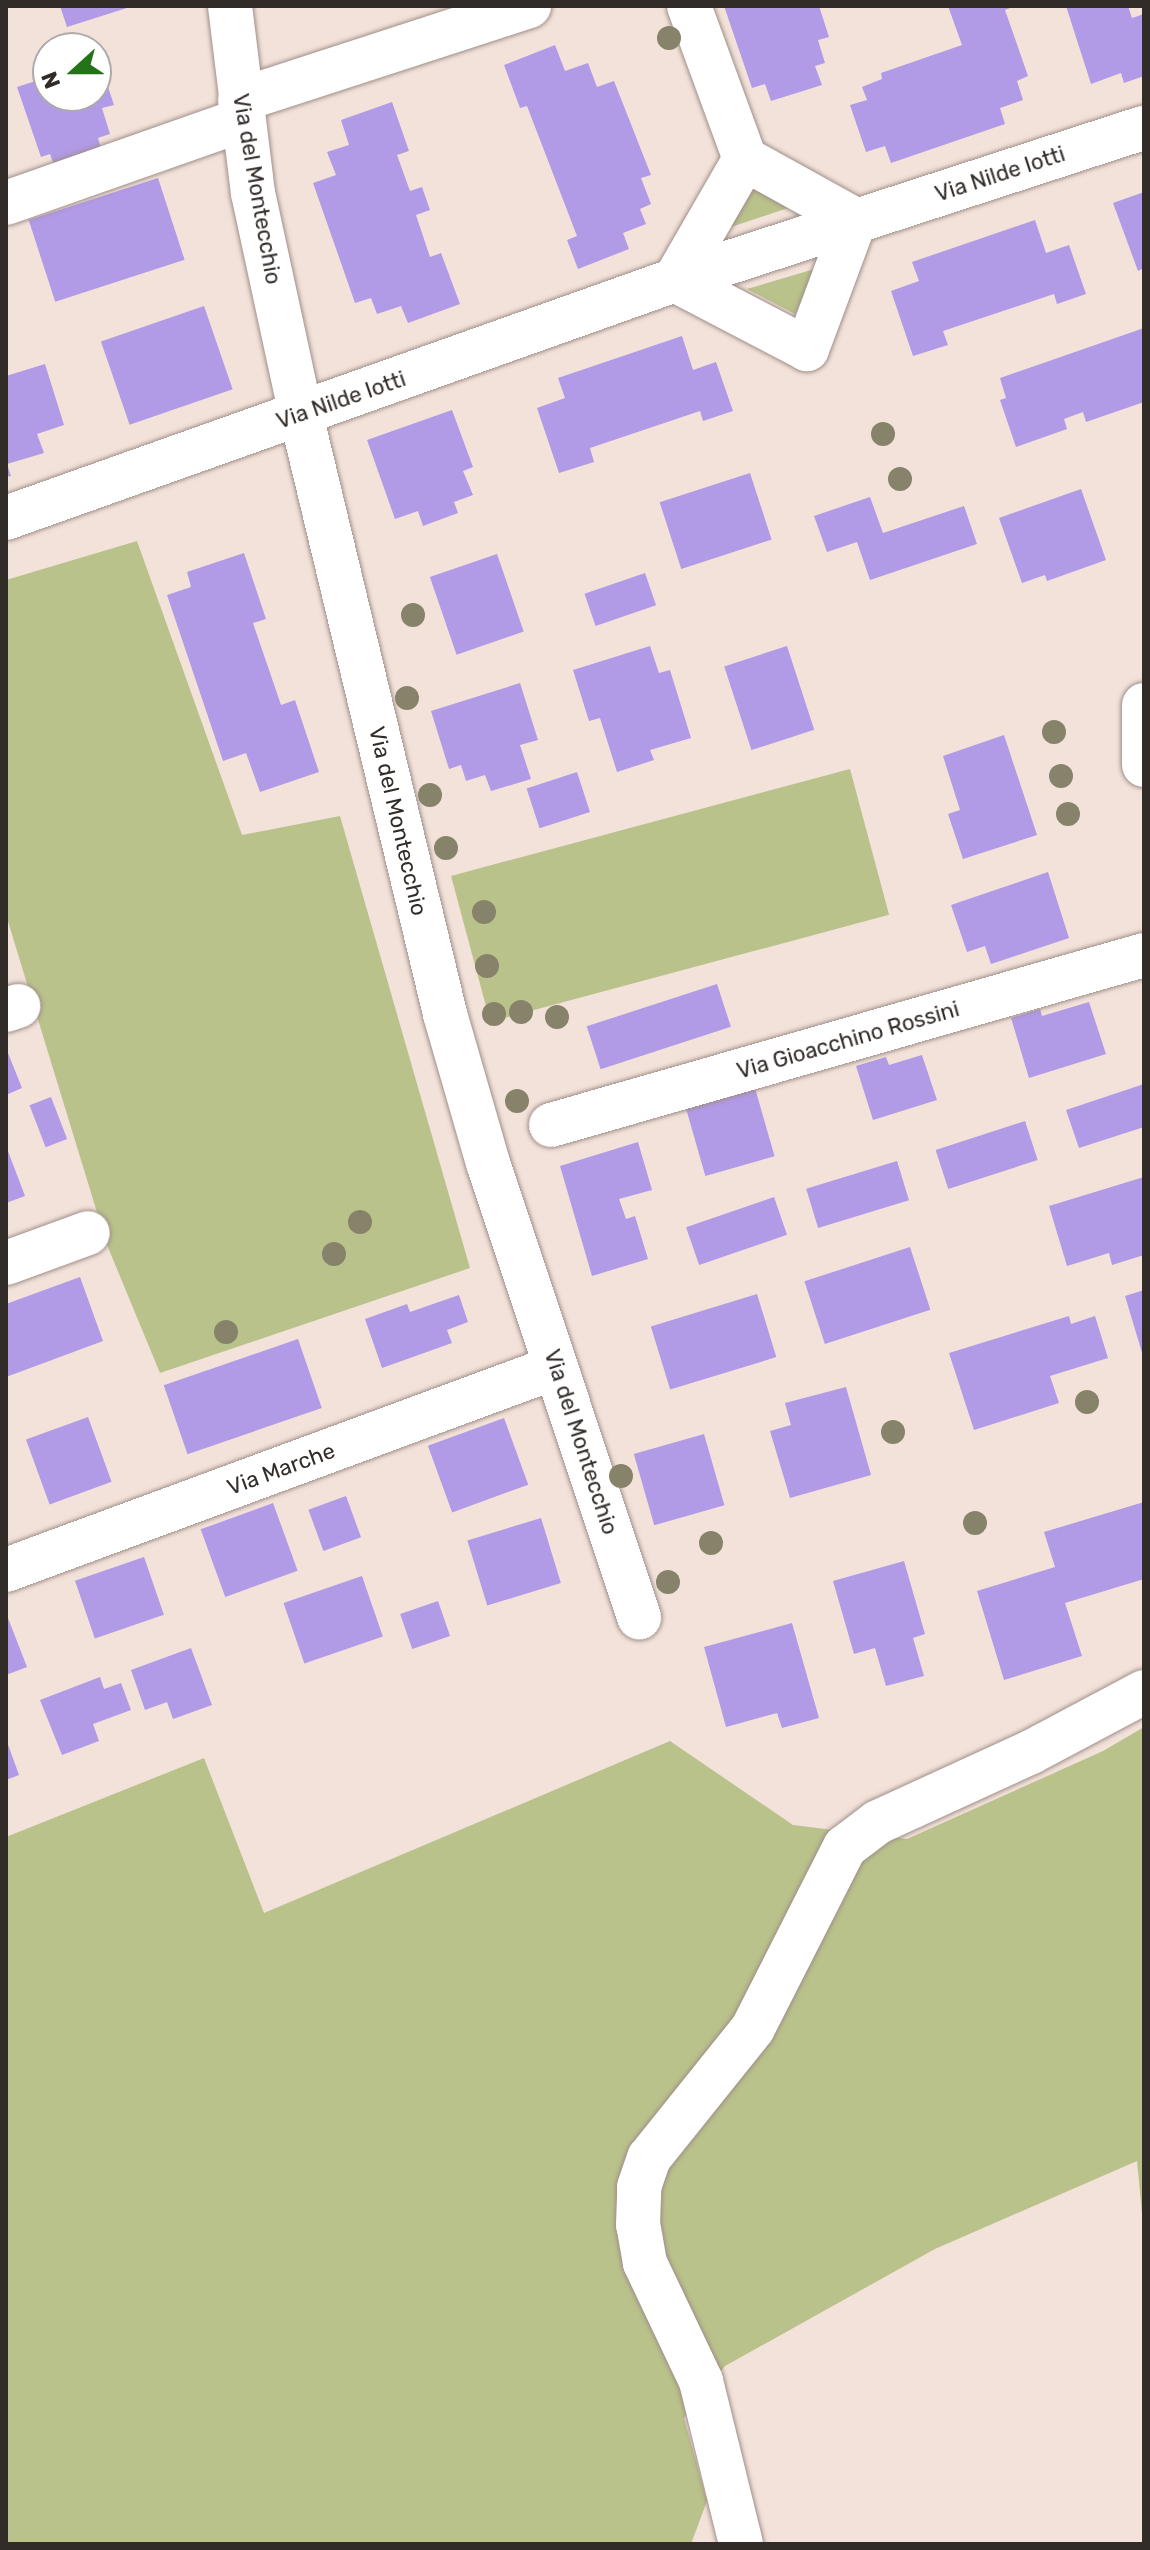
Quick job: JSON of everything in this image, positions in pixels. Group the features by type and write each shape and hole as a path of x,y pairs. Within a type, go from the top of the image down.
{"street":[{"name":"Via del Montecchio","path":"230,6 241,110 301,415 445,1014 639,1618"},
{"path":"6,203 241,110 529,6"},
{"path":"689,6 745,159 855,220 807,349 675,280 745,159"},
{"name":"Via Nilde Iotti","path":"6,518 675,280 1144,128"},
{"path":"1144,705 1144,765"},
{"name":"Via Gioacchino Rossini","path":"551,1125 1144,955"},
{"path":"6,1263 88,1233"},
{"name":"Via Marche","path":"6,1570 556,1367"},
{"path":"741,2544 701,2381 645,2263 638,2225 639,2187 649,2158 753,2028 845,1847 878,1822 1031,1752 1144,1692"}],"green space":[{"path":"751,180 794,206 728,228"},
{"path":"818,268 795,314 747,289"},
{"path":"137,541 242,835 340,816 470,1268 160,1373 107,1245 6,915 6,580"},
{"path":"850,769 889,915 490,1022 451,876"},
{"path":"1144,1727 1144,2234 1137,2161 935,2249 725,2366 684,2418 707,2501 691,2544 6,2544 6,1837 204,1758 264,1913 670,1741 793,1825 907,1839 1103,1751"}],"building":[{"path":"60,6 129,6 130,7 67,27"},
{"path":"724,6 819,6 829,37 818,40 825,63 815,66 822,85 771,101 765,84 752,88"},
{"path":"948,6 1015,6 1005,10 1028,76 1017,81 1023,100 1000,108 1005,124 891,163 885,146 866,152 850,105 867,100 862,87 882,79 881,73 962,45"},
{"path":"1066,6 1128,6 1132,18 1144,14 1144,76 1124,83 1121,73 1091,84"},
{"path":"555,45 565,71 588,63 597,87 614,81 651,175 641,178 651,204 640,209 646,224 623,233 629,249 578,269 567,240 577,236 527,106 520,108 504,65"},
{"path":"32,82 32,112 103,112 110,134 98,138 103,155 56,171 50,154 41,157 17,87"},
{"path":"392,102 409,151 397,155 410,191 422,187 430,210 416,215 430,257 441,253 460,304 408,323 401,306 377,314 371,298 355,303 313,183 336,175 327,152 349,145 341,120"},
{"path":"158,178 185,260 55,302 29,220"},
{"path":"1144,192 1144,268 1138,271 1113,203"},
{"path":"1035,220 1046,253 1069,245 1086,294 1057,304 1054,294 943,331 948,345 913,356 891,291 919,281 912,262"},
{"path":"204,306 233,389 130,425 101,341"},
{"path":"1144,328 1144,402 1086,422 1083,412 1064,419 1067,429 1016,447 1000,400 1006,398 1000,378"},
{"path":"682,336 693,370 716,362 733,411 703,421 700,411 590,448 594,462 559,473 537,408 565,398 558,378"},
{"path":"45,364 64,425 37,434 44,453 7,464 11,476 6,477 6,376"},
{"path":"452,410 473,467 463,471 473,495 454,502 458,513 423,526 418,511 395,519 367,440"},
{"path":"750,473 772,540 681,569 660,502"},
{"path":"1081,489 1106,560 1047,581 1045,575 1022,583 999,518"},
{"path":"870,497 883,533 964,506 977,544 870,580 857,542 827,552 814,516"},
{"path":"244,553 266,619 253,623 281,705 295,700 319,772 260,792 246,753 223,761 167,595 191,587 187,572"},
{"path":"497,554 524,632 457,655 430,577"},
{"path":"645,573 656,605 596,626 584,594"},
{"path":"650,646 659,673 670,670 691,738 650,750 654,760 617,772 600,718 589,721 573,670"},
{"path":"787,646 814,730 751,750 724,666"},
{"path":"520,683 538,740 520,745 531,779 491,791 485,775 466,781 461,765 449,769 431,711"},
{"path":"1004,735 1037,835 963,859 948,814 960,810 943,756"},
{"path":"577,772 590,812 540,828 527,788"},
{"path":"1048,872 1069,938 991,964 985,946 967,952 951,905"},
{"path":"717,984 731,1027 601,1069 587,1026"},
{"path":"1089,1002 1106,1054 1029,1078 1011,1018 1040,1009 1042,1016"},
{"path":"6,1048 22,1088 6,1095"},
{"path":"922,1055 937,1100 873,1120 856,1066 886,1057 889,1065"},
{"path":"1144,1084 1144,1127 1079,1148 1066,1110"},
{"path":"755,1088 775,1156 705,1176 686,1108"},
{"path":"51,1097 67,1139 46,1147 30,1105"},
{"path":"1025,1121 1038,1160 948,1189 936,1150"},
{"path":"638,1142 652,1190 619,1199 626,1219 635,1216 648,1259 592,1276 560,1166"},
{"path":"6,1146 25,1196 6,1203"},
{"path":"897,1161 909,1200 818,1228 806,1189"},
{"path":"1144,1177 1144,1255 1112,1265 1109,1253 1067,1266 1049,1206"},
{"path":"774,1197 787,1235 699,1265 686,1227"},
{"path":"910,1247 930,1310 825,1344 804,1281"},
{"path":"80,1277 103,1341 6,1377 6,1304"},
{"path":"1144,1290 1144,1356 1143,1356 1125,1296"},
{"path":"757,1294 776,1357 670,1390 651,1326"},
{"path":"459,1295 468,1322 447,1330 452,1343 382,1368 365,1319 407,1304 410,1312"},
{"path":"1069,1316 1071,1324 1095,1316 1108,1358 1050,1376 1059,1403 974,1430 949,1353"},
{"path":"298,1339 322,1408 188,1454 164,1385"},
{"path":"846,1387 871,1475 790,1498 770,1431 791,1425 785,1403"},
{"path":"88,1417 112,1482 50,1504 26,1440"},
{"path":"504,1418 528,1485 452,1512 428,1446"},
{"path":"704,1434 724,1505 654,1525 634,1454"},
{"path":"346,1496 361,1537 323,1551 308,1510"},
{"path":"1144,1502 1144,1579 1065,1603 1082,1656 1004,1680 977,1591 1055,1567 1044,1532"},
{"path":"273,1503 298,1571 225,1597 201,1529"},
{"path":"541,1518 561,1583 487,1606 467,1541"},
{"path":"144,1557 164,1615 95,1638 75,1581"},
{"path":"904,1561 925,1634 913,1638 924,1676 886,1686 875,1648 854,1654 833,1581"},
{"path":"362,1576 383,1637 304,1664 284,1603"},
{"path":"438,1601 450,1636 412,1649 400,1614"},
{"path":"6,1613 27,1667 6,1675"},
{"path":"792,1623 819,1718 782,1728 777,1713 726,1727 704,1647"},
{"path":"191,1648 212,1705 173,1719 167,1702 145,1710 131,1670"},
{"path":"100,1677 104,1689 121,1683 131,1710 93,1724 99,1741 62,1755 40,1700"},
{"path":"6,1739 19,1775 6,1780"}]}
